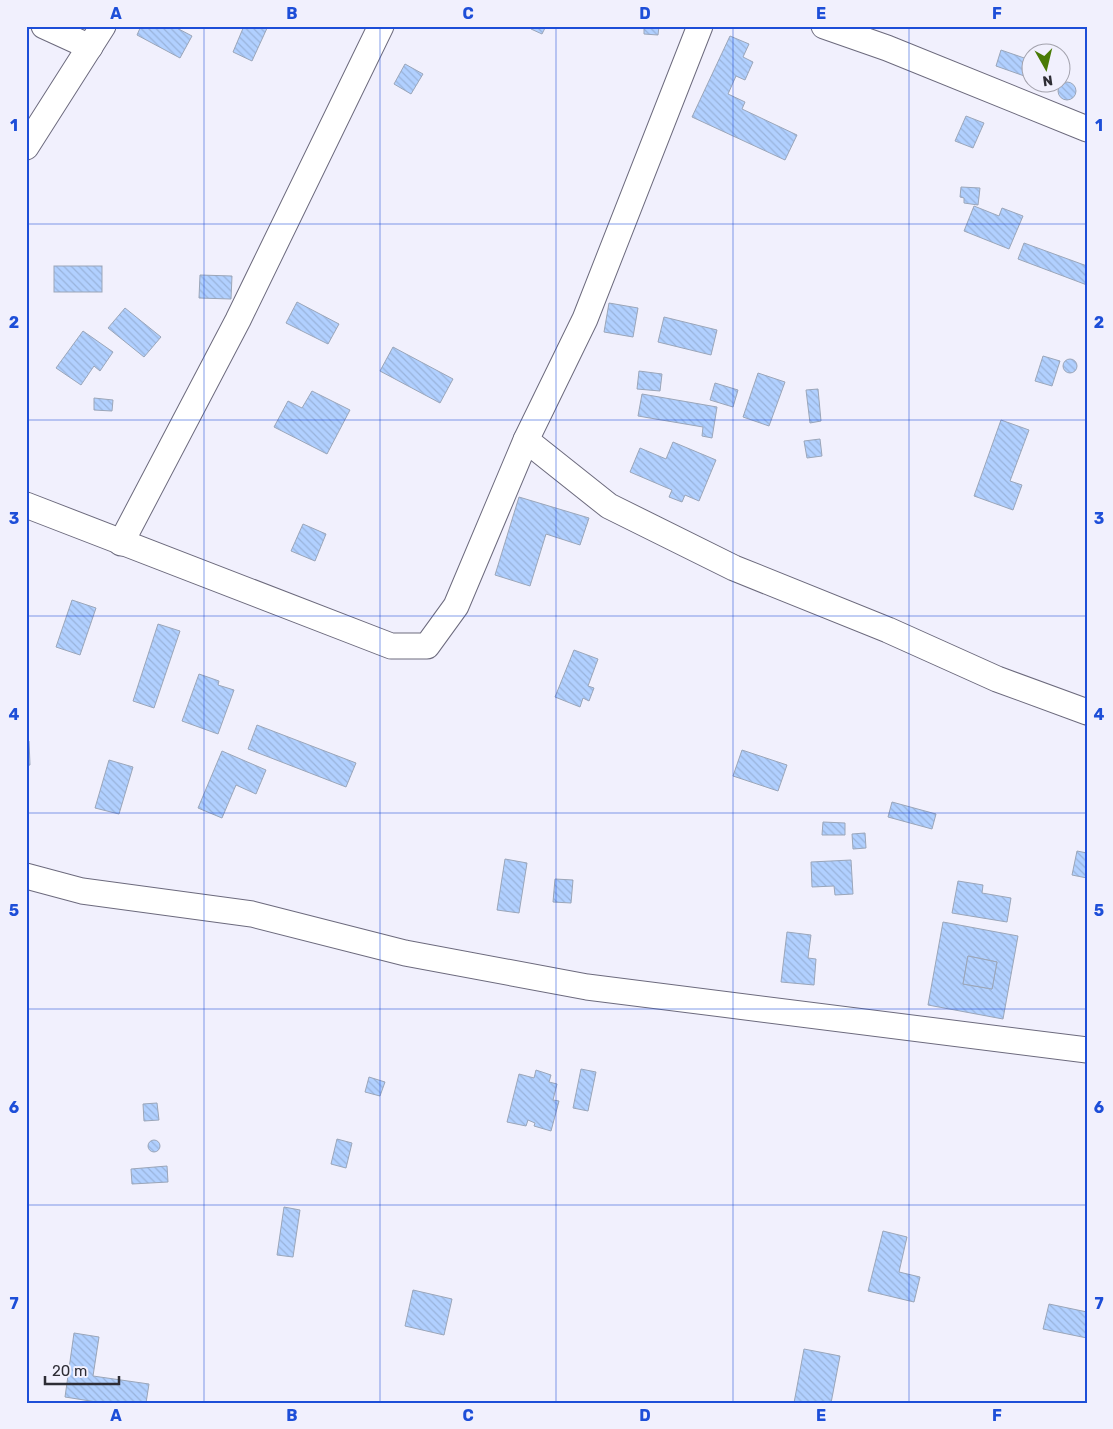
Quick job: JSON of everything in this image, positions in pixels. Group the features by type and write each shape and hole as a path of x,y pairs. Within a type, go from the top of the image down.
{"street":[{"path":"44,26 90,47"},
{"path":"26,147 103,26"},
{"path":"121,543 243,311 381,26"},
{"path":"26,505 391,646 426,646 456,606 526,440 585,319 700,26"},
{"path":"824,26 887,48 1087,130"},
{"path":"526,440 609,506 734,568 888,630 997,680 1087,712"},
{"path":"26,876 82,891 252,914 405,953 587,987 1087,1050"}],"building":[{"path":"141,26 173,26 192,36 180,58 137,35"},
{"path":"244,26 268,26 252,61 233,52"},
{"path":"533,26 546,26 542,34 531,29"},
{"path":"644,26 659,26 658,35 644,34"},
{"path":"730,36 749,44 743,57 753,62 745,80 736,76 728,94 745,102 742,109 797,135 785,160 692,117"},
{"path":"1001,50 1020,57 1020,74 996,66"},
{"path":"405,64 423,74 411,94 394,84"},
{"path":"1070,83 1076,91 1073,97 1067,100 1061,97 1058,92 1070,92"},
{"path":"966,116 984,123 973,148 955,141"},
{"path":"961,187 980,188 978,205 964,203 964,198 960,197"},
{"path":"974,206 999,216 1002,208 1023,216 1009,249 964,231"},
{"path":"1024,243 1087,266 1087,285 1018,259"},
{"path":"54,266 102,266 102,292 54,292"},
{"path":"200,275 232,276 231,299 199,298"},
{"path":"297,302 339,324 328,344 286,323"},
{"path":"609,303 638,308 633,337 604,332"},
{"path":"125,308 161,337 144,357 108,328"},
{"path":"664,317 717,330 711,355 658,342"},
{"path":"83,331 113,352 100,371 94,366 81,385 56,368"},
{"path":"393,347 453,379 440,403 380,371"},
{"path":"1043,356 1060,361 1052,386 1035,381"},
{"path":"1067,359 1073,359 1077,366 1073,373 1067,373 1063,369 1063,363"},
{"path":"639,371 662,374 660,391 637,389"},
{"path":"758,373 785,382 769,426 743,417"},
{"path":"715,383 738,390 733,407 710,400"},
{"path":"818,389 821,421 810,423 806,390"},
{"path":"312,391 350,410 327,454 274,427 288,401 302,408"},
{"path":"642,394 717,407 712,438 702,436 703,427 638,416"},
{"path":"94,398 113,400 112,411 94,410"},
{"path":"1001,420 1029,430 1010,481 1022,485 1013,510 974,496"},
{"path":"820,439 822,456 807,458 804,441"},
{"path":"673,442 716,460 699,501 685,495 682,502 669,497 672,490 630,472 640,448 666,459"},
{"path":"519,497 589,518 580,545 546,534 530,586 495,575"},
{"path":"303,524 326,534 315,561 291,551"},
{"path":"72,600 96,608 80,655 56,647"},
{"path":"158,624 180,631 154,708 133,701"},
{"path":"574,650 598,659 588,686 594,688 589,701 583,698 580,707 555,697"},
{"path":"199,674 219,681 218,685 234,690 218,734 182,721"},
{"path":"257,725 356,763 346,787 248,749"},
{"path":"26,741 29,741 30,765 26,766"},
{"path":"742,750 787,765 778,791 733,776"},
{"path":"222,751 266,770 256,794 236,785 222,818 198,808"},
{"path":"109,760 133,767 119,814 95,808"},
{"path":"892,802 936,814 932,829 888,817"},
{"path":"823,822 845,823 845,835 822,835"},
{"path":"865,833 866,848 853,849 852,834"},
{"path":"1077,851 1087,853 1087,878 1072,875"},
{"path":"505,859 527,863 519,913 497,910"},
{"path":"851,860 853,894 835,895 834,886 812,887 811,862"},
{"path":"555,879 573,880 571,903 553,902"},
{"path":"958,881 983,885 982,893 1011,898 1007,922 952,913"},
{"path":"943,922 1018,936 1003,1019 928,1005","holes":["968,956 997,962 992,989 963,984"]},
{"path":"787,932 811,935 808,958 816,959 814,985 781,982"},
{"path":"968,956 997,962 992,989 963,984"},
{"path":"581,1069 596,1072 588,1111 573,1108"},
{"path":"536,1070 551,1075 549,1082 557,1084 553,1100 559,1101 551,1131 534,1126 535,1123 528,1120 526,1126 507,1122 519,1074 534,1078"},
{"path":"369,1077 385,1082 380,1096 365,1092"},
{"path":"157,1103 159,1120 144,1121 143,1104"},
{"path":"337,1139 352,1143 346,1168 331,1164"},
{"path":"154,1140 160,1146 154,1152 148,1146"},
{"path":"167,1166 168,1182 132,1184 131,1169"},
{"path":"284,1207 300,1210 293,1257 277,1255"},
{"path":"883,1231 907,1237 899,1272 920,1277 914,1302 868,1291"},
{"path":"413,1290 452,1299 444,1335 405,1326"},
{"path":"1049,1304 1087,1312 1087,1338 1043,1329"},
{"path":"74,1333 99,1337 93,1376 149,1384 146,1403 103,1403 65,1397"},
{"path":"804,1349 840,1356 831,1403 794,1403"}]}
